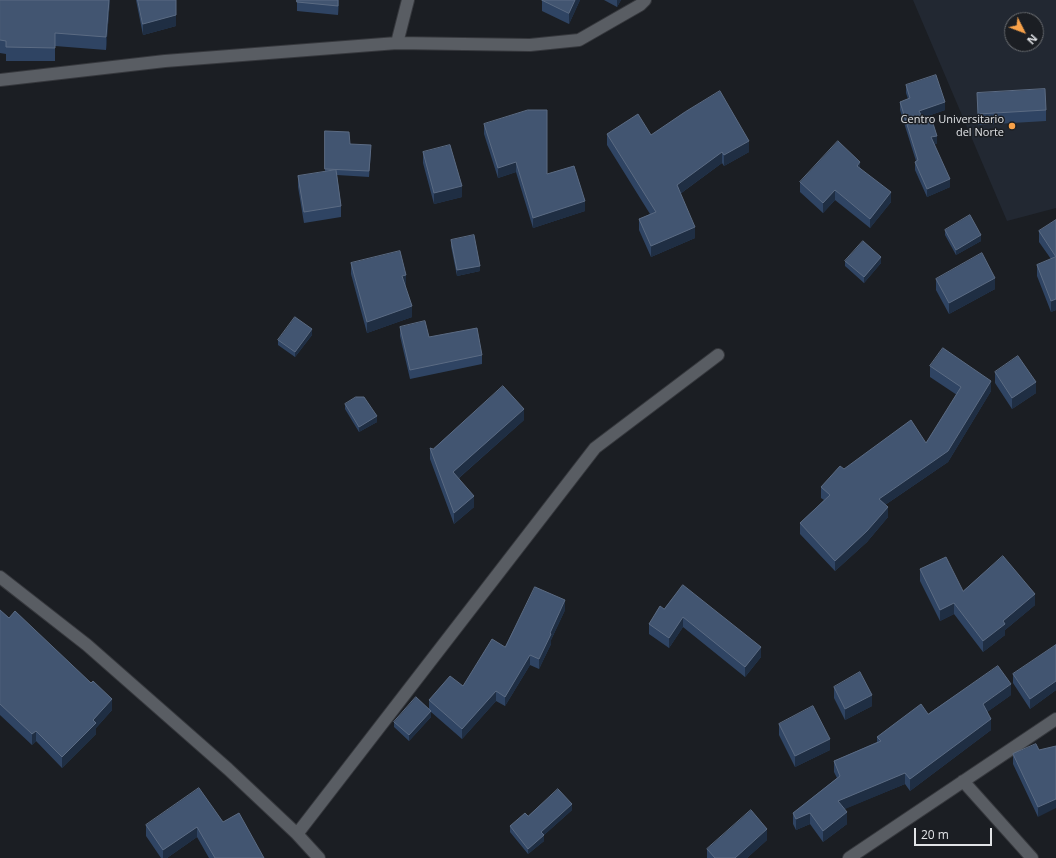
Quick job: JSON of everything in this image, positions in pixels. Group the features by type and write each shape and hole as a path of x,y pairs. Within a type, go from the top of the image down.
{"street":[{"path":"397,43 408,0"},
{"path":"0,80 165,61 397,43 530,45 579,40 643,3"},
{"path":"297,834 595,448 718,355"},
{"path":"0,577 87,645 228,769 297,834 319,858"},
{"path":"849,858 1056,719"},
{"path":"963,781 1032,858"}],"shaded area":[{"name":"Centro Universitario del Norte","path":"913,0 1056,0 1056,208 1007,221"}],"building":[{"path":"0,0 109,0 106,37 55,33 55,48 6,47 6,41 0,40"},
{"path":"138,0 176,0 176,15 143,24"},
{"path":"297,0 338,0 338,6 297,2"},
{"path":"542,0 575,0 569,13"},
{"path":"936,75 945,102 919,111 923,119 931,117 937,136 931,137 950,179 927,189 915,162 918,160 900,102 910,98 906,85"},
{"path":"1045,89 1046,110 978,114 977,93"},
{"path":"720,91 749,141 724,155 722,152 677,185 695,227 651,246 639,219 656,212 607,134 638,114 651,135"},
{"path":"528,110 547,110 547,174 574,166 585,201 533,218 516,162 498,168 484,124"},
{"path":"325,131 349,132 350,144 371,145 369,171 325,169"},
{"path":"838,141 860,162 857,166 891,192 870,219 835,190 823,203 800,182"},
{"path":"450,145 462,186 434,193 423,152"},
{"path":"336,170 341,206 304,212 298,176"},
{"path":"970,215 981,235 956,250 945,230"},
{"path":"1056,220 1056,257 1039,231"},
{"path":"474,235 480,266 457,270 451,240"},
{"path":"863,241 881,257 864,277 845,261"},
{"path":"400,251 406,275 402,276 412,306 367,322 351,263"},
{"path":"982,253 995,278 949,303 936,279"},
{"path":"1056,257 1056,299 1051,301 1037,265"},
{"path":"295,317 312,329 295,352 278,340"},
{"path":"425,321 429,337 477,328 482,355 410,370 400,327"},
{"path":"943,348 991,381 948,451 879,499 888,507 867,531 835,561 800,523 830,495 821,487 840,466 844,469 911,420 926,443 961,387 930,366"},
{"path":"1018,356 1036,382 1012,398 995,372"},
{"path":"503,386 524,409 453,472 474,496 454,513 430,448 433,449"},
{"path":"356,397 364,397 377,416 359,427 345,404"},
{"path":"1003,556 1035,594 1003,621 1005,624 983,641 954,603 940,610 920,569 946,557 963,591"},
{"path":"683,585 761,647 745,667 683,617 669,638 649,624 660,606 664,609"},
{"path":"535,587 565,600 539,659 530,655 505,697 496,691 462,729 429,700 450,676 463,686 492,639 505,647"},
{"path":"0,610 9,618 15,611 91,683 93,681 112,699 93,720 96,723 62,757 36,731 32,734 0,704"},
{"path":"1056,645 1056,681 1030,699 1013,674"},
{"path":"998,666 1011,684 983,704 991,719 910,779 905,773 838,801 847,812 823,831 810,813 796,819 793,813 840,776 834,761 881,741 877,737 921,704 928,714"},
{"path":"860,672 872,695 845,709 834,687"},
{"path":"416,697 431,711 409,735 394,722"},
{"path":"813,706 830,739 795,756 779,724"},
{"path":"1036,744 1039,750 1056,746 1056,799 1038,807 1013,754"},
{"path":"199,788 223,822 239,813 264,858 215,858 197,827 163,850 146,825"},
{"path":"558,789 572,804 541,832 544,835 528,849 510,826 525,813 528,816"},
{"path":"751,810 767,829 735,858 715,858 707,849"}],"place":[{"name":"Centro Universitario del Norte","path":"1012,126"}]}
